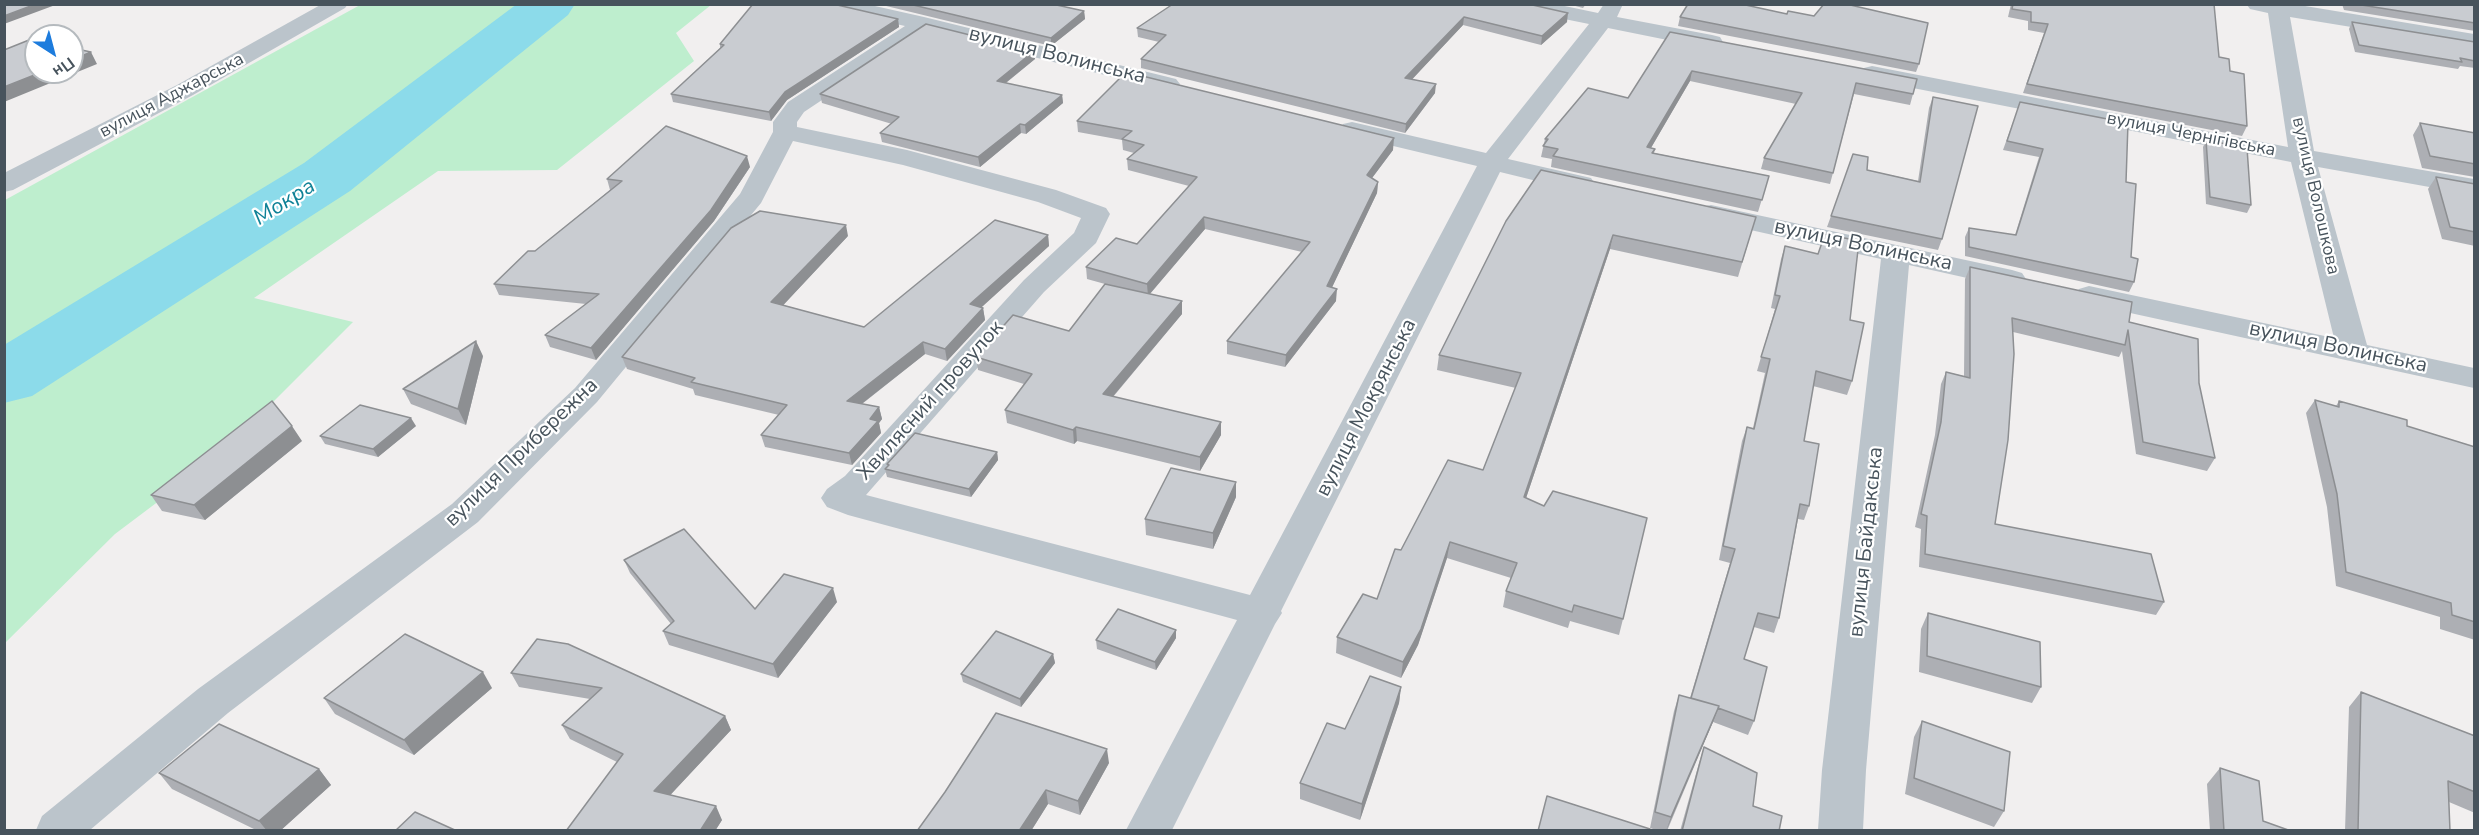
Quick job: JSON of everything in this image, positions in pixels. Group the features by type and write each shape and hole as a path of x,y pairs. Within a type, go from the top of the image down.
{"street":[{"name":"вулиця Аджарська","path":"4,184 185,90 338,4"},
{"name":"вулиця Волинська","path":"833,4 924,23 1190,89"},
{"path":"1520,4 1609,13 1731,46"},
{"path":"2270,6 2475,40"},
{"name":"вулиця Волошкова","path":"2270,6 2302,157 2353,351"},
{"name":"вулиця Мокрянська","path":"1149,831 1263,613 1491,164 1609,13"},
{"name":"вулиця Прибережна","path":"58,831 213,701 465,513 586,395 752,198 785,132 785,122 796,107 924,23"},
{"name":"вулиця Чернігівська","path":"1848,68 2302,157 2475,187"},
{"path":"1329,124 1491,164 1606,189"},
{"name":"Хвилясний провулок","path":"785,132 917,161 1047,196 1096,214 1086,237 1034,286 857,484 839,498 861,506 1263,613"},
{"name":"вулиця Волинська","path":"1688,207 2475,378"},
{"name":"вулиця Байдакська","path":"1841,831 1844,770 1896,254"}],"green space":[{"path":"360,5 711,5 676,33 694,61 557,170 438,171 254,298 353,322 220,455 115,534 5,643 5,200"}],"building":[{"path":"4,4 36,4 4,16"},
{"path":"753,4 833,4 898,19 785,92 769,112 671,94 724,45 720,44"},
{"path":"909,4 1052,4 1084,11 1051,38"},
{"path":"1173,4 1528,4 1568,13 1542,36 1464,17 1405,78 1436,84 1406,124 1141,59 1166,35 1137,28"},
{"path":"1688,4 1741,4 1787,14 1788,11 1814,16 1824,4 1846,4 1928,23 1919,64 1680,17"},
{"path":"2013,4 2214,4 2219,57 2229,59 2230,71 2244,74 2247,126 2027,84 2048,24 2031,22 2031,12 2012,9"},
{"path":"2355,4 2475,4 2475,23"},
{"path":"2352,22 2475,42 2475,61 2460,58 2462,62 2359,45"},
{"path":"926,24 1034,51 997,81 1062,95 1025,125 1020,124 978,157 880,133 899,117 820,94"},
{"path":"1670,32 1917,79 1913,94 1856,83 1833,173 1764,158 1802,93 1692,71 1647,147 1655,149 1652,153 1769,176 1762,200 1553,156 1558,149 1543,146 1548,139 1545,139 1588,88 1628,98"},
{"path":"24,42 24,79 4,87 4,50"},
{"path":"1126,72 1394,138 1367,175 1378,182 1327,286 1337,289 1286,355 1227,341 1310,242 1204,217 1147,284 1086,267 1116,238 1137,244 1197,177 1127,159 1144,145 1122,139 1132,131 1077,121"},
{"path":"1933,97 1978,106 1942,239 1831,216 1853,154 1868,157 1867,170 1920,182"},
{"path":"2020,102 2128,123 2126,182 2136,184 2131,257 2138,259 2134,282 1969,247 1969,228 2016,235 2043,149 2007,141"},
{"path":"2420,123 2475,133 2475,164 2430,156"},
{"path":"666,126 747,156 711,210 591,348 545,335 599,294 494,284 528,251 535,251 622,181 607,179"},
{"path":"2206,140 2247,148 2251,205 2210,197"},
{"path":"1541,170 1756,217 1742,262 1613,235 1524,497 1544,506 1553,491 1647,518 1623,619 1574,605 1572,612 1506,591 1517,563 1450,542 1421,629 1403,662 1337,637 1363,594 1377,599 1395,549 1401,550 1448,460 1483,470 1521,373 1439,355 1506,221"},
{"path":"2436,177 2475,184 2475,232 2450,227"},
{"path":"760,211 846,225 771,302 864,327 995,220 1048,235 970,304 983,308 945,349 923,342 847,401 879,407 870,419 878,421 849,453 761,435 787,405 691,382 695,378 622,357 731,228"},
{"path":"1825,234 1859,241 1850,320 1864,323 1852,381 1816,371 1804,441 1819,444 1809,506 1800,504 1779,618 1758,613 1744,659 1767,667 1754,721 1718,708 1719,706 1691,698 1735,549 1723,546 1747,427 1754,429 1770,359 1761,357 1780,296 1775,295 1785,246 1818,254"},
{"path":"1970,267 2132,302 2129,322 2198,339 2199,383 2215,458 2143,442 2128,330 2125,345 2012,318 2014,354 2008,440 1995,524 2151,554 2164,602 1925,554 1927,516 1921,514 1941,422 1946,372 1970,378"},
{"path":"1105,284 1182,301 1103,394 1221,422 1200,457 1076,427 1073,430 1005,410 1032,374 976,357 1013,315 1069,331"},
{"path":"476,341 458,409 403,389"},
{"path":"2315,400 2339,407 2339,401 2407,420 2407,426 2475,447 2475,622 2452,615 2451,603 2346,572 2337,494"},
{"path":"272,401 292,426 194,505 151,495"},
{"path":"360,405 411,418 373,449 320,436"},
{"path":"915,433 997,452 969,489 885,469"},
{"path":"1171,468 1236,482 1213,533 1145,519"},
{"path":"684,529 755,609 784,574 833,588 773,664 663,631 674,621 624,560"},
{"path":"1118,609 1176,630 1155,662 1096,640"},
{"path":"1928,613 2040,642 2041,687 1927,656"},
{"path":"996,631 1053,654 1020,699 961,674"},
{"path":"405,634 483,672 404,740 324,698"},
{"path":"537,639 568,644 725,716 654,791 716,806 700,831 566,831 623,754 562,725 602,688 511,673"},
{"path":"1370,676 1401,687 1362,804 1300,783 1327,723 1345,729"},
{"path":"2361,692 2475,736 2475,792 2448,781 2450,831 2358,831"},
{"path":"1679,695 1719,706 1671,817 1655,812"},
{"path":"996,713 1107,749 1078,801 1046,790 1019,831 917,831 945,792"},
{"path":"1922,721 2010,752 2004,811 1914,778"},
{"path":"219,724 319,769 259,821 159,773"},
{"path":"1704,747 1757,773 1753,806 1782,816 1779,831 1682,831"},
{"path":"2220,768 2259,781 2263,821 2291,831 2224,831"},
{"path":"1547,796 1650,829 1649,831 1538,831"},
{"path":"415,812 457,831 395,831"}],"waterway":[{"name":"Мокра","path":"4,379 327,177 550,4"}]}
